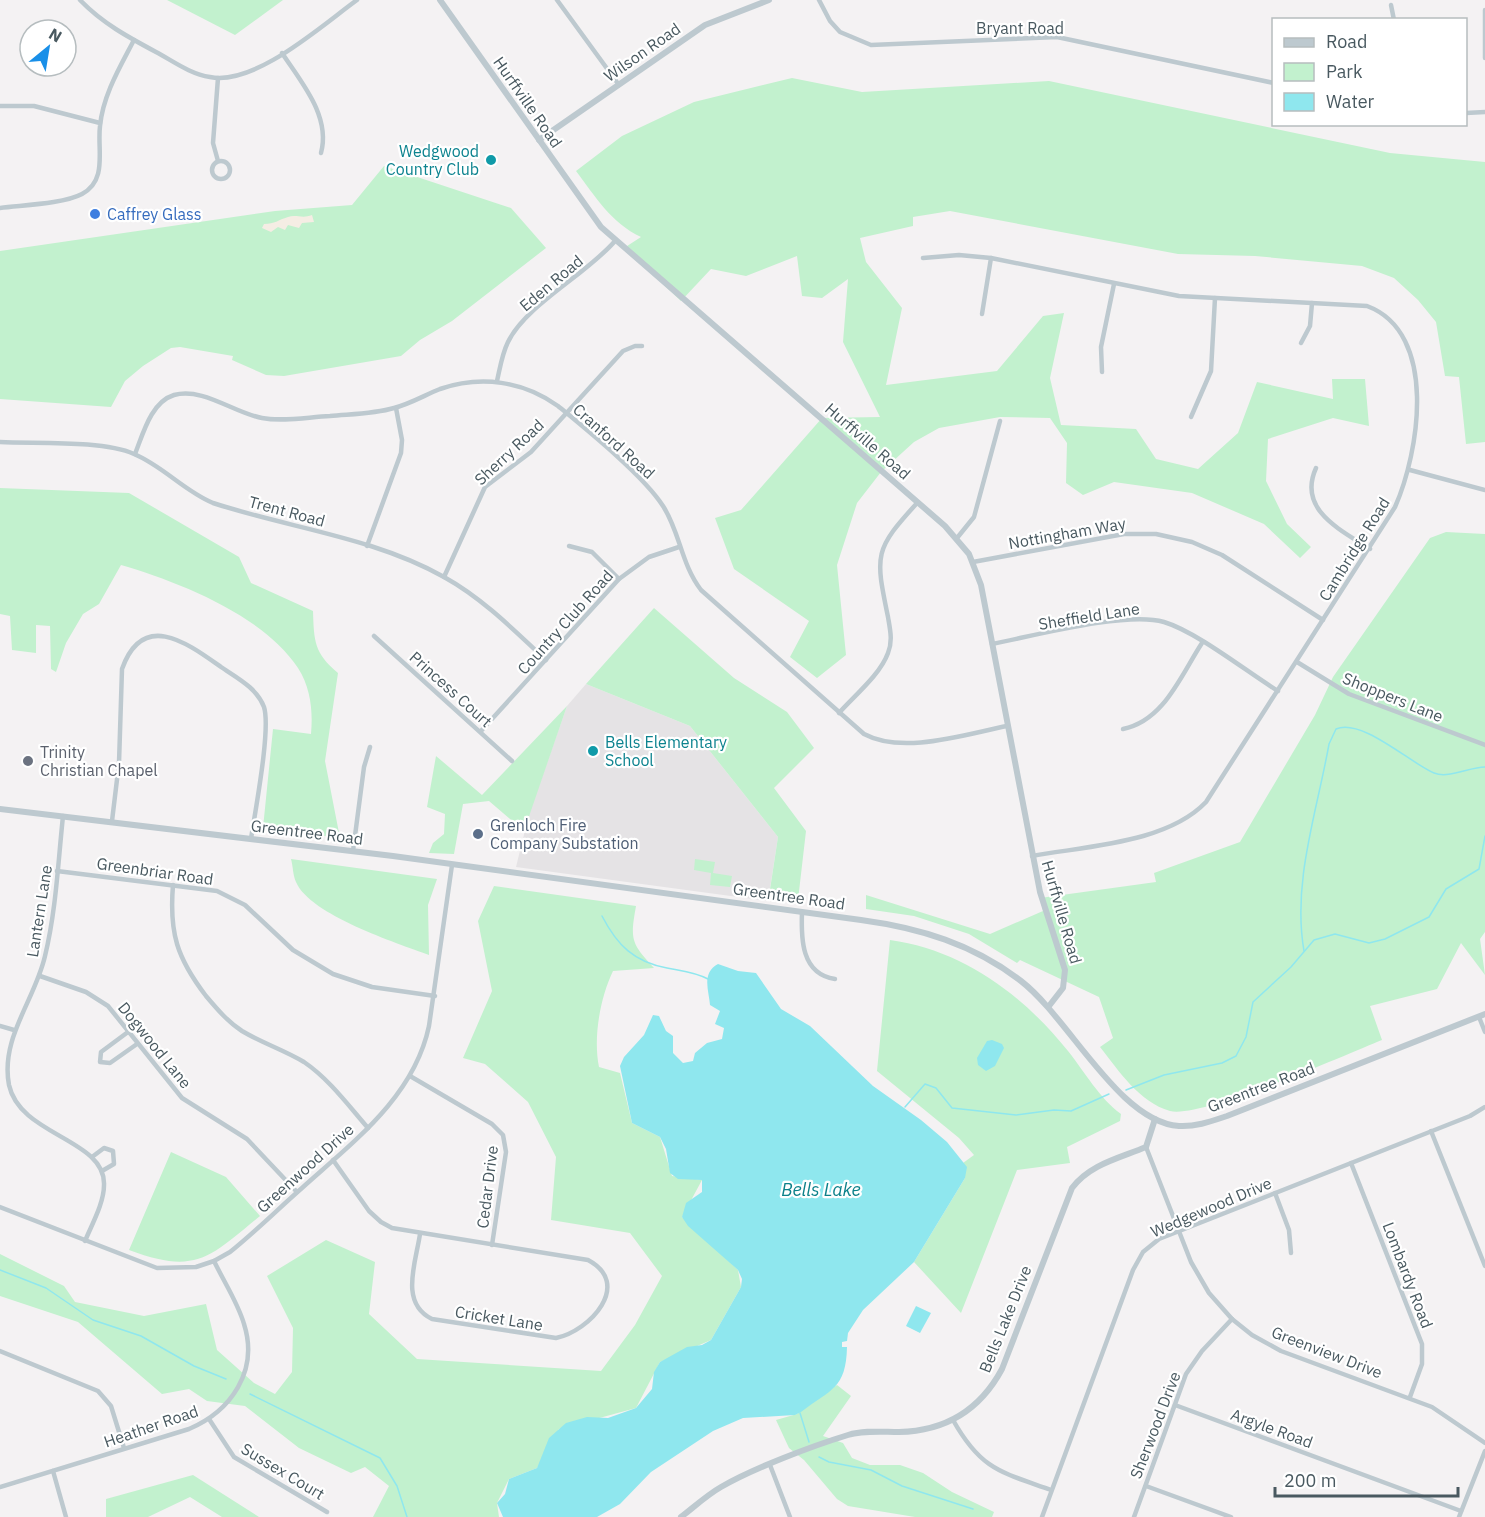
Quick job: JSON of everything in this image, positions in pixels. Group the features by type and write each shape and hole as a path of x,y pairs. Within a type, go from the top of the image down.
{"street":[{"path":"81,0 102,21 134,40 193,72 218,78 248,74 357,0"},
{"name":"Hurffville Road","path":"440,0 588,212 615,241 918,502 957,538 974,562 980,577 1042,902 1065,970 1063,988 1049,1006"},
{"path":"557,0 619,85"},
{"name":"Wilson Road","path":"539,140 705,25 769,0"},
{"name":"Bryant Road","path":"819,0 830,21 840,32 872,45 1056,37 1272,83"},
{"path":"1391,5 1394,18"},
{"path":"1485,10 1485,58"},
{"path":"0,208 72,198 88,190 99,171 100,123 112,83 134,40"},
{"path":"282,53 318,112 324,132 321,153"},
{"path":"218,78 213,143 218,161"},
{"path":"0,106 34,106 100,123"},
{"path":"1467,112 1485,112"},
{"path":"218,161 224,161 230,167 228,176 223,179 217,178 211,171 213,165 218,161"},
{"name":"Eden Road","path":"497,381 508,342 518,328 535,311 598,260 615,241"},
{"name":"Cambridge Road","path":"922,258 959,255 991,258 1159,293 1367,306 1387,317 1403,335 1413,363 1416,389 1410,471 1395,507 1212,793 1192,816 1153,834 1032,856"},
{"path":"982,314 991,258"},
{"path":"1102,372 1101,347 1114,284"},
{"path":"1191,417 1211,371 1215,298"},
{"path":"1301,343 1310,326 1312,303"},
{"name":"Sherry Road","path":"444,577 485,487 525,457 622,351 635,345 642,346"},
{"name":"Cranford Road","path":"135,454 155,411 169,397 182,393 199,395 235,411 269,419 378,412 396,408 448,387 476,381 497,381 535,392 566,413 658,499 671,521 690,574 709,598 864,734 890,744 918,742 1007,726"},
{"path":"367,546 401,453 401,432 396,408"},
{"path":"957,538 974,517 1000,421"},
{"name":"Trent Road","path":"0,442 101,447 135,454 190,492 213,503 367,546 408,560 444,577 494,612 546,660"},
{"path":"1316,468 1310,487 1319,512 1331,524 1370,549"},
{"path":"1410,471 1485,490"},
{"path":"839,713 881,666 888,654 891,635 879,571 880,555 888,536 918,502"},
{"name":"Nottingham Way","path":"974,562 1124,534 1156,534 1192,542 1222,555 1323,620"},
{"path":"569,546 592,552 619,579"},
{"name":"Country Club Road","path":"481,731 619,579 649,557 679,547"},
{"name":"Sheffield Lane","path":"992,644 1142,618 1171,624 1278,691"},
{"path":"112,822 119,763 122,669 126,659 138,644 153,636 171,636 187,643 249,686 264,707 266,727 251,839"},
{"name":"Princess Court","path":"374,636 512,761"},
{"path":"1123,729 1142,724 1161,708 1202,643"},
{"name":"Shoppers Lane","path":"1297,662 1349,694 1485,746"},
{"path":"353,851 364,767 370,747"},
{"name":"Greentree Road","path":"0,809 353,851 893,925 954,942 997,964 1049,1006 1125,1099 1155,1119 1179,1126 1208,1122 1482,1015"},
{"name":"Lantern Lane","path":"63,816 49,938 40,976 14,1030 6,1065 14,1102 34,1121 92,1157 102,1172"},
{"name":"Greenwood Drive","path":"0,1207 157,1268 189,1269 214,1261 235,1248 368,1128 389,1107 410,1076 425,1045 435,996 452,865"},
{"name":"Greenbriar Road","path":"57,871 217,891 231,897 255,913 302,956 341,977 372,987 435,996"},
{"path":"173,885 171,918 177,950 189,973 214,1005 240,1029 316,1071 368,1128"},
{"path":"802,912 802,942 807,958 822,975 835,979"},
{"name":"Dogwood Lane","path":"40,976 99,999 108,1006 182,1098 247,1139 297,1192"},
{"path":"1482,1015 1485,1032"},
{"path":"0,1026 14,1030"},
{"path":"128,1032 101,1052 102,1065 110,1063 137,1044"},
{"name":"Cedar Drive","path":"410,1076 488,1122 503,1135 506,1152 492,1245"},
{"name":"Wedgewood Drive","path":"1042,1517 1136,1263 1153,1243 1470,1116 1485,1107"},
{"path":"1146,1147 1155,1119"},
{"path":"1431,1131 1485,1266"},
{"name":"Greenview Drive","path":"1146,1147 1196,1273 1209,1293 1232,1319 1259,1339 1281,1351 1440,1411 1485,1443"},
{"name":"Bells Lake Drive","path":"681,1517 719,1488 770,1465 854,1433 922,1430 953,1420 982,1398 1002,1369 1072,1188 1082,1177 1100,1166 1146,1147"},
{"path":"85,1241 104,1192 102,1172 114,1164 113,1151 104,1148 92,1157"},
{"name":"Cricket Lane","path":"333,1160 381,1222 397,1230 591,1261 606,1281 607,1294 603,1307 573,1331 556,1338 432,1319 418,1309 411,1293 420,1234"},
{"name":"Lombardy Road","path":"1352,1163 1422,1344 1422,1364 1410,1398"},
{"path":"1275,1193 1289,1230 1291,1253"},
{"name":"Heather Road","path":"0,1487 189,1429 209,1419 233,1397 243,1377 248,1354 245,1326 214,1261"},
{"name":"Sherwood Drive","path":"1134,1517 1190,1367 1232,1319"},
{"path":"0,1351 98,1391 111,1406 124,1448"},
{"name":"Argyle Road","path":"1175,1405 1461,1511"},
{"name":"Sussex Court","path":"209,1419 234,1457 327,1512"},
{"path":"953,1420 969,1447 984,1463 1000,1472 1051,1490"},
{"path":"1459,1517 1485,1451"},
{"path":"770,1465 790,1517"},
{"path":"53,1471 66,1517"},
{"path":"1146,1485 1231,1517"}],"shaded area":[{"path":"586,684 690,726 778,837 768,901 516,867 529,814 567,706"}],"green space":[{"path":"167,0 283,0 235,35"},
{"path":"792,78 862,92 1049,81 1390,153 1485,162 1485,442 1466,444 1459,377 1445,376 1436,322 1418,300 1394,278 1362,266 1255,256 1178,254 950,211 913,217 913,226 860,238 866,262 902,308 886,385 997,371 1043,316 1064,313 1050,378 1061,425 1136,429 1156,459 1198,469 1238,433 1257,382 1333,399 1332,379 1365,379 1369,426 1333,418 1268,439 1266,481 1287,524 1311,547 1300,558 1264,524 1192,493 1114,482 1083,495 1066,483 1067,443 1050,418 1000,417 939,428 914,442 881,472 857,503 837,565 846,655 817,678 790,657 809,621 734,569 715,518 741,510 822,418 880,417 843,342 848,279 822,298 802,296 797,256 746,276 711,269 681,301 624,248 641,237 612,217 576,171 622,136 694,102"},
{"name":"Wedgwood Country Club","path":"384,166 511,208 546,248 452,321 420,340 401,356 284,376 266,375 232,360 233,356 180,347 171,348 125,381 111,407 0,399 0,251 275,211 352,205"},
{"path":"0,488 129,493 239,557 251,583 313,611 317,646 324,659 338,673 325,761 340,838 263,828 273,729 311,734 312,717 308,692 298,668 283,649 264,632 218,603 168,581 121,565 99,604 83,614 66,643 56,672 51,669 50,626 36,625 36,653 12,650 10,616 0,614"},
{"path":"1446,532 1485,534 1485,932 1480,939 1485,975 1461,943 1437,989 1370,1006 1382,1040 1241,1096 1186,1111 1170,1111 1159,1107 1139,1093 1100,1047 1113,1038 1099,997 1020,960 1017,963 969,934 914,916 866,909 866,895 990,934 1043,911 1040,898 1156,882 1154,873 1240,842 1315,715 1333,677 1430,538"},
{"path":"654,608 734,678 787,712 814,748 774,788 806,831 798,900 769,896 778,837 690,726 586,684"},
{"path":"567,706 524,831 489,801 463,804 454,854 429,853 433,843 444,834 445,814 427,807 436,756 482,795"},
{"path":"291,859 437,879 428,905 429,955 356,926 318,906 304,894 296,882"},
{"path":"695,859 715,862 713,873 732,876 730,887 710,885 711,873 694,870"},
{"path":"494,886 636,906 634,940 641,953 654,968 613,971 604,993 597,1031 599,1067 620,1073 632,1123 660,1137 672,1176 702,1180 682,1217 738,1270 741,1287 711,1340 660,1362 636,1408 559,1429 537,1468 509,1479 497,1503 499,1517 373,1517 389,1486 365,1467 351,1473 299,1448 245,1406 207,1401 189,1389 162,1394 78,1322 0,1296 0,1254 64,1286 75,1302 144,1316 206,1304 217,1350 254,1383 275,1394 292,1372 293,1328 267,1276 326,1240 375,1262 369,1314 417,1359 601,1371 635,1325 662,1276 630,1233 551,1220 556,1157 528,1102 485,1064 463,1058 492,991 478,921"},
{"path":"890,940 917,945 942,954 990,978 1031,1011 1068,1051 1099,1093 1121,1114 1120,1121 1067,1147 1070,1163 1017,1170 961,1313 914,1262 965,1178 963,1163 974,1155 959,1138 877,1071"},
{"path":"171,1152 226,1177 260,1216 227,1243 201,1258 171,1261 129,1250"},
{"path":"837,1385 851,1396 823,1436 843,1443 852,1458 870,1465 900,1465 923,1473 952,1492 994,1512 992,1517 915,1517 848,1506 837,1499 804,1460 789,1448 776,1420 797,1414"},
{"path":"193,1475 259,1517 222,1517 190,1497 148,1517 106,1517 106,1499"}],"sand":[{"path":"312,215 314,222 302,223 299,228 288,225 285,230 278,227 271,232 262,228 264,224 274,223 291,216"}],"water":[{"name":"Bells Lake","path":"718,964 738,971 756,973 781,1009 810,1026 873,1086 921,1120 947,1142 967,1167 965,1178 914,1262 863,1310 848,1333 847,1341 842,1342 842,1347 847,1347 844,1372 840,1380 835,1387 801,1412 795,1415 743,1418 713,1431 651,1472 620,1504 597,1517 503,1517 497,1503 505,1494 509,1479 537,1468 549,1438 566,1423 587,1417 608,1418 636,1408 652,1389 654,1372 660,1362 687,1347 702,1345 711,1340 741,1287 742,1279 738,1270 688,1226 682,1217 686,1203 702,1192 702,1180 678,1179 670,1173 666,1149 660,1137 632,1123 620,1066 624,1057 644,1035 653,1015 659,1016 666,1031 673,1036 673,1053 683,1063 693,1061 695,1053 707,1043 722,1039 724,1028 715,1024 720,1011 710,1005 707,983 709,972"},
{"path":"992,1040 1002,1044 1004,1048 995,1066 986,1071 978,1065 977,1058 987,1041"},
{"path":"916,1306 931,1313 920,1333 906,1326"}],"waterway":[{"path":"1304,951 1301,925 1303,873 1329,744 1336,729 1347,727 1372,735 1434,773 1446,775 1485,767"},
{"path":"1126,1090 1164,1075 1222,1063 1236,1056 1246,1037 1253,1002 1291,967 1314,940 1335,934 1369,943 1385,939 1429,917 1446,889 1479,869 1485,836"},
{"path":"602,916 620,944 636,957 655,965 693,973 708,979"},
{"path":"905,1107 925,1084 936,1088 952,1108 1016,1115 1054,1110 1071,1111 1109,1094"},
{"path":"0,1270 46,1288 93,1320 141,1336 194,1366 226,1379"},
{"path":"250,1394 380,1458 397,1486 407,1517"},
{"path":"800,1413 809,1442"},
{"path":"819,1457 829,1462 871,1470 902,1486 973,1509"}],"place":[{"name":"Wedgwood Country Club","path":"491,160"},
{"name":"Caffrey Glass","path":"95,214"},
{"name":"Bells Elementary School","path":"593,751"},
{"name":"Trinity Christian Chapel","path":"28,761"},
{"name":"Grenloch Fire Company Substation","path":"478,834"}]}
